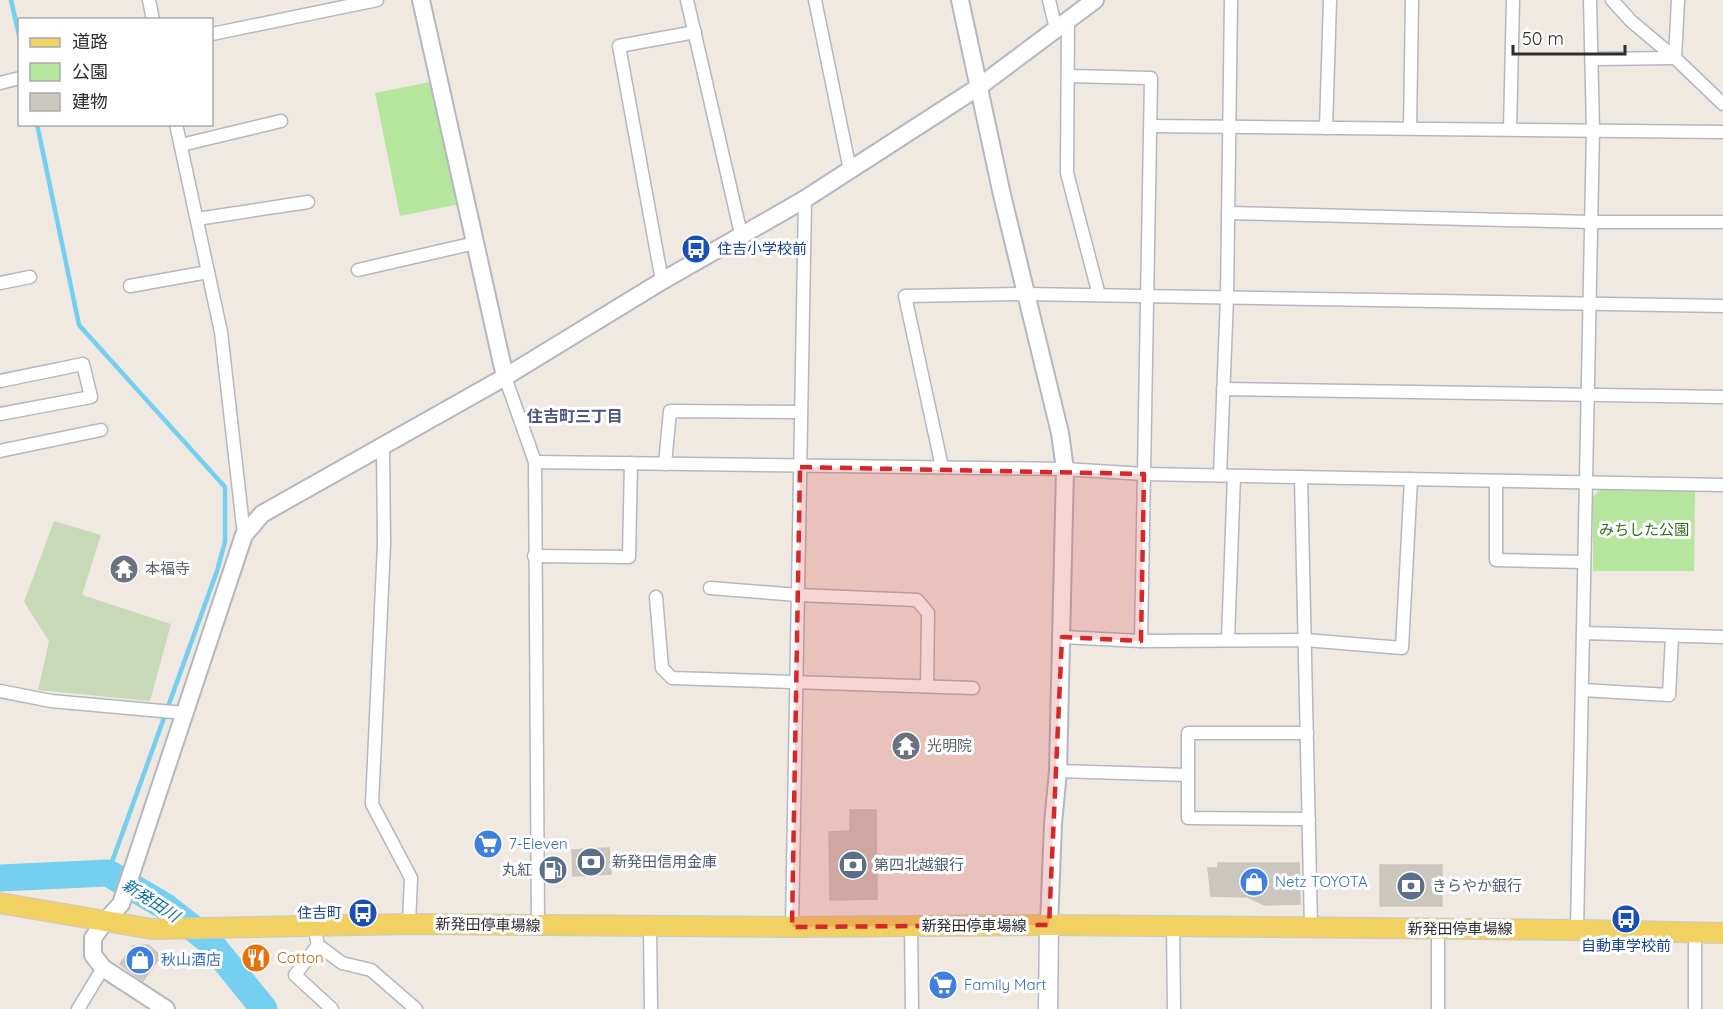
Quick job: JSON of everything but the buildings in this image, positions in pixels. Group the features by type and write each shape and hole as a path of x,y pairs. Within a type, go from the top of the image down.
{"main road":[{"path":"0,903 106,920"},
{"name":"新発田停車場線","path":"106,920 152,929 226,928 316,936 409,924 792,927 1049,925 1723,933"},
{"path":"1048,1009 1049,925"}],"street":[{"path":"149,0 153,18"},
{"path":"213,34 377,0"},
{"path":"421,0 506,377 535,462 538,925"},
{"path":"687,0 741,234"},
{"path":"815,0 850,170"},
{"path":"960,0 1002,195 1060,433 1065,469 1058,771 1053,824 1049,925"},
{"path":"1049,0 1062,24 1068,76 1067,172 1099,296"},
{"path":"166,1009 103,968 93,955 93,938 121,904 244,535 261,514 506,377 662,281 805,199 980,86 1095,0"},
{"path":"1220,475 1227,297 1231,0"},
{"path":"1326,128 1330,0"},
{"path":"1410,128 1412,0"},
{"path":"1510,129 1513,0"},
{"path":"1577,930 1593,130 1590,0"},
{"path":"1612,0 1631,21 1675,58 1723,104"},
{"path":"1675,58 1678,0"},
{"path":"662,281 619,46 695,32"},
{"path":"1592,59 1675,58"},
{"path":"1068,76 1150,78 1141,641"},
{"path":"0,83 18,78"},
{"path":"181,145 281,121"},
{"path":"176,126 221,332 244,535"},
{"path":"1151,126 1723,132"},
{"path":"792,927 805,199"},
{"path":"197,219 308,202"},
{"path":"1228,213 1591,222 1723,222"},
{"path":"358,270 476,243"},
{"path":"129,286 208,272"},
{"path":"0,283 30,277"},
{"path":"942,467 905,296 1025,294 1723,306"},
{"path":"0,381 83,364 91,397 0,414"},
{"path":"1223,389 1723,397"},
{"path":"665,464 670,411 801,412"},
{"path":"0,451 102,430"},
{"path":"383,447 384,544 372,804 411,878 409,924"},
{"path":"535,462 1065,469 1144,474 1723,485"},
{"path":"534,556 629,556 631,463"},
{"path":"1228,640 1234,476"},
{"path":"1302,477 1311,927"},
{"path":"1062,637 1141,641 1305,640 1402,648 1412,479"},
{"path":"1496,481 1496,560 1584,562"},
{"path":"710,588 798,595 917,600 928,613 927,686"},
{"path":"656,597 662,668 672,678 973,688"},
{"path":"1583,633 1723,637"},
{"path":"1582,690 1669,695 1672,636"},
{"path":"0,691 51,701 184,713"},
{"path":"1307,733 1188,733 1188,818 1309,819"},
{"path":"1058,771 1188,775"},
{"path":"650,926 651,1009"},
{"path":"911,926 912,1009"},
{"path":"1173,926 1174,1009"},
{"path":"1438,929 1438,1009"},
{"path":"1695,933 1695,1009"},
{"path":"332,1009 295,975 316,936 342,963 371,970 416,1009"},
{"path":"78,1009 103,968"}],"highlighted area":[{"path":"800,467 1144,474 1141,641 1062,637 1049,925 792,927"}],"green space":[{"path":"435,81 460,204 400,216 375,93"},
{"name":"みちした公園","path":"1601,488 1695,489 1694,571 1593,571 1593,497"},
{"path":"54,521 101,535 82,595 171,624 150,701 38,690 49,641 24,602"}],"waterway":[{"path":"11,0 18,31"},
{"path":"37,126 79,325 225,487 225,542 217,571 108,873"},
{"name":"新発田川","path":"0,878 108,873 166,907 208,940 264,1009"}],"place":[{"name":"住吉小学校前","path":"696,249"},
{"name":"本福寺","path":"124,569"},
{"name":"光明院","path":"906,746"},
{"name":"7-Eleven","path":"488,844"},
{"name":"新発田信用金庫","path":"591,862"},
{"name":"第四北越銀行","path":"853,865"},
{"name":"丸紅","path":"553,870"},
{"name":"Netz TOYOTA","path":"1254,882"},
{"name":"きらやか銀行","path":"1411,886"},
{"name":"住吉町","path":"363,913"},
{"name":"自動車学校前","path":"1626,919"},
{"name":"Cotton","path":"256,958"},
{"name":"秋山酒店","path":"140,960"},
{"name":"Family Mart","path":"943,985"}],"district":[{"name":"住吉町三丁目","path":"575,416"}]}
